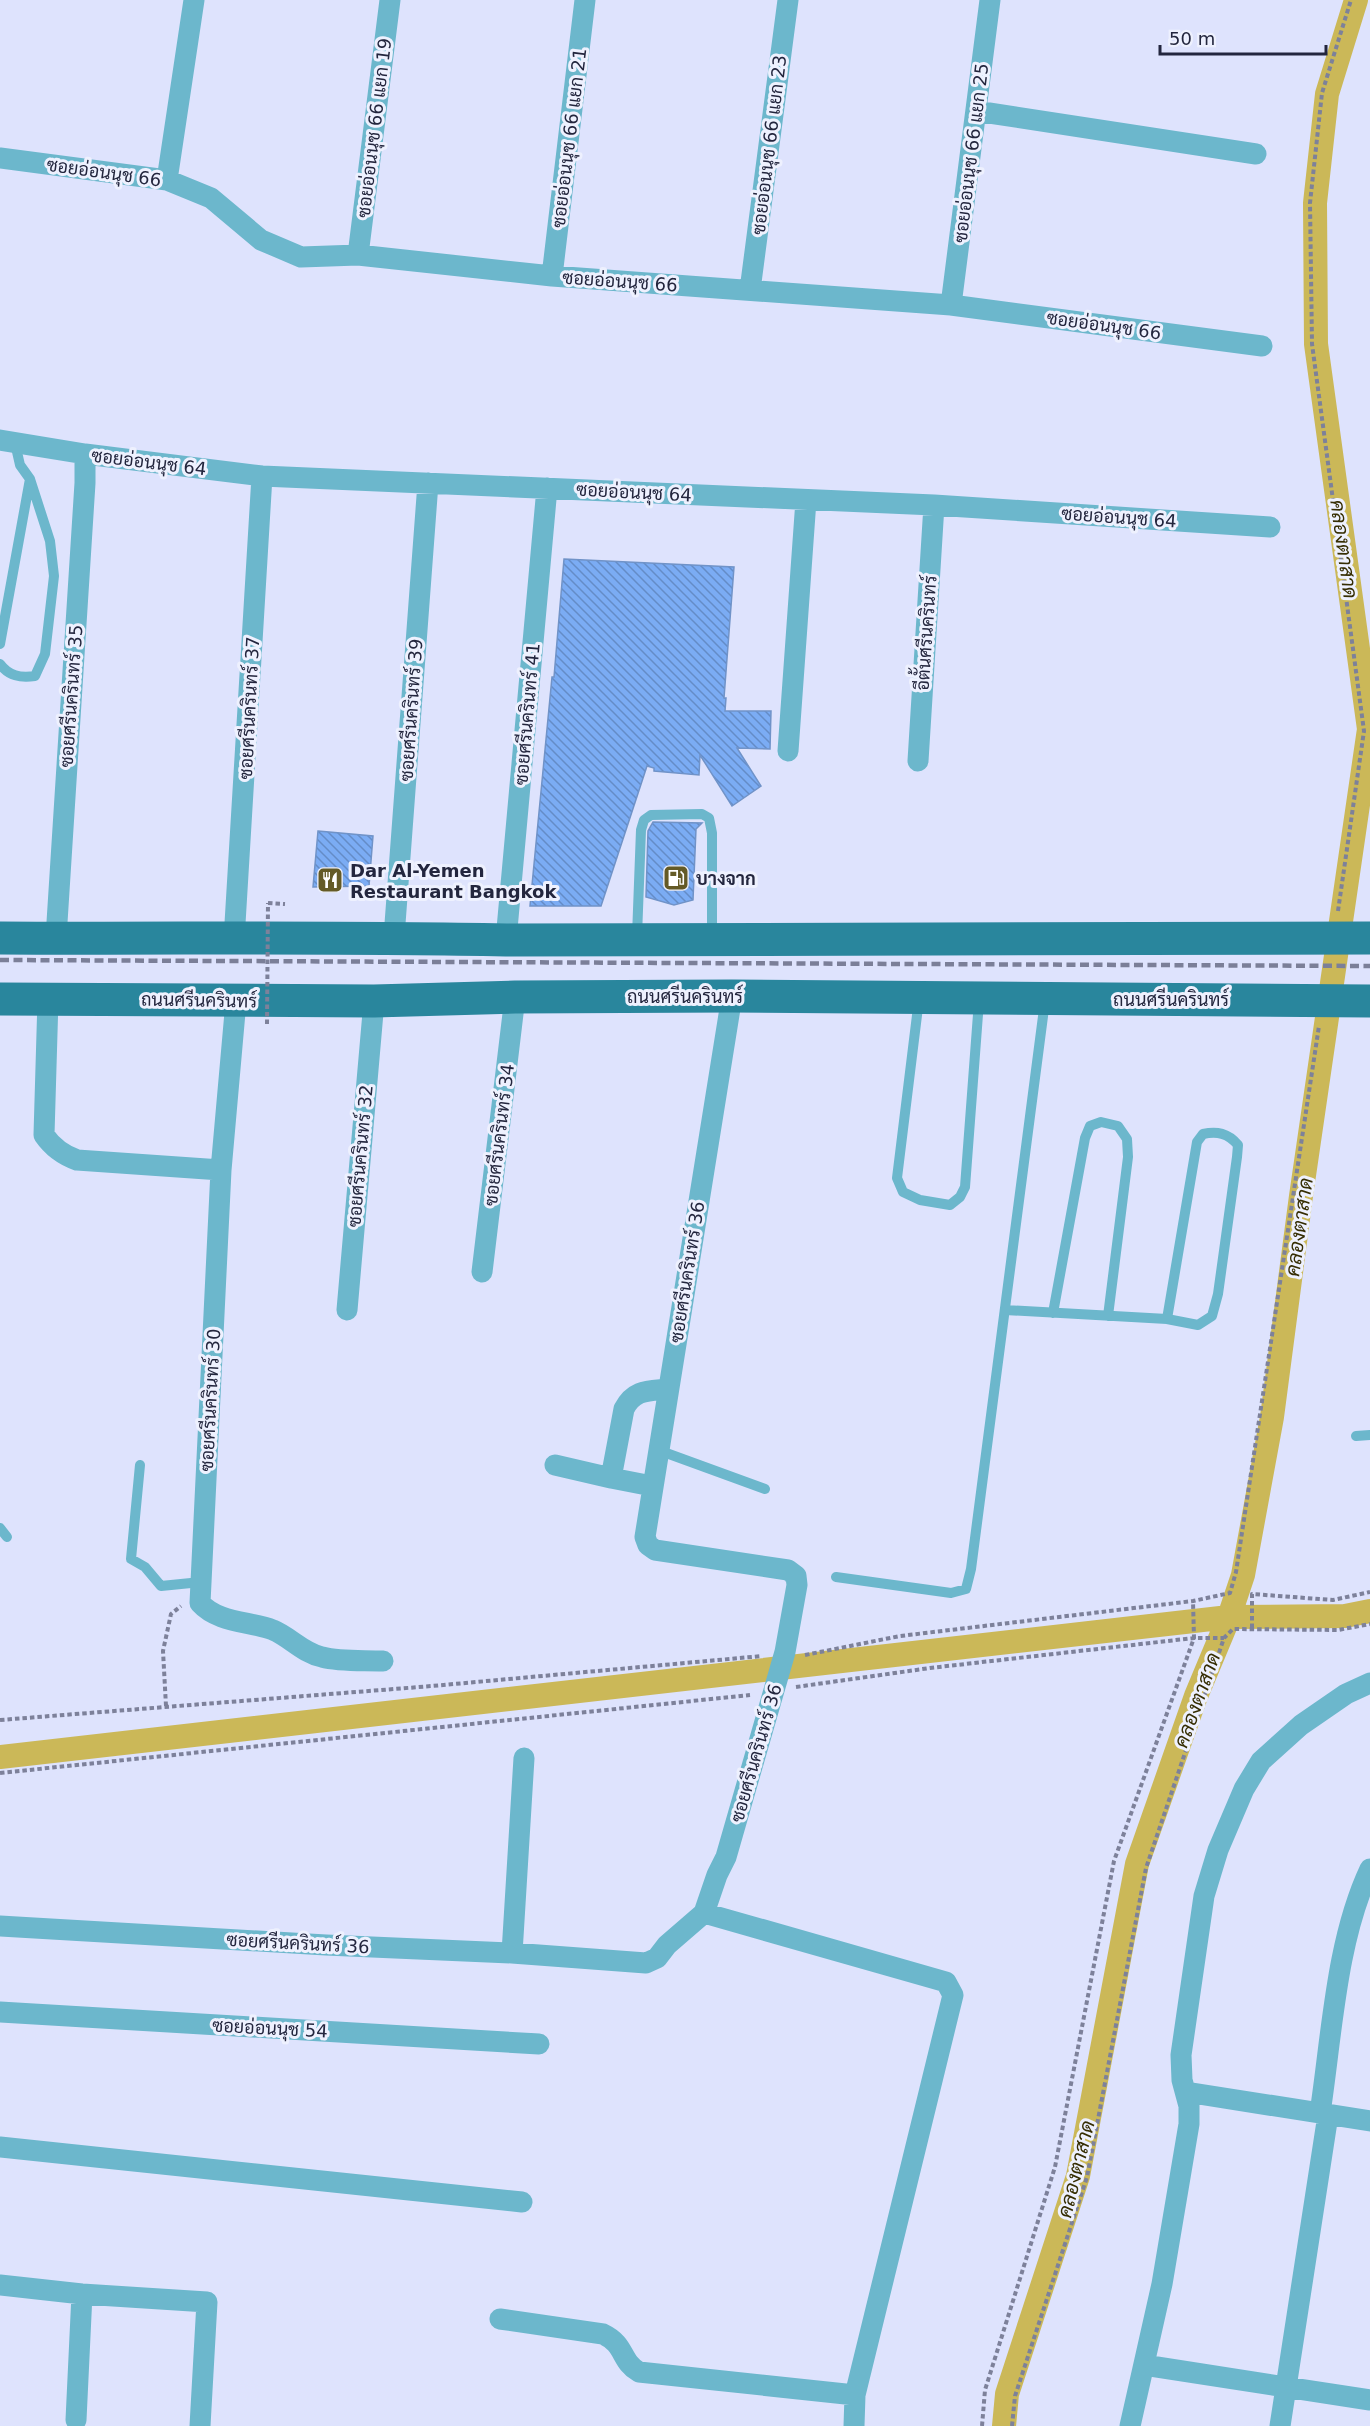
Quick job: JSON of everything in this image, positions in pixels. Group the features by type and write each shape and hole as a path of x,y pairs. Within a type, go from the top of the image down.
{"main road":[{"path":"0,938 234,940 394,937 506,940 1367,938"},
{"name":"ถนนศรีนครินทร์","path":"0,999 374,1001 514,997 732,996 1368,1001"}],"street":[{"path":"167,180 194,0"},
{"name":"ซอยอ่อนนุช 66 แยก 19","path":"358,255 390,0"},
{"name":"ซอยอ่อนนุช 66 แยก 21","path":"552,276 585,0"},
{"name":"ซอยอ่อนนุช 66 แยก 23","path":"750,290 788,0"},
{"name":"ซอยอ่อนนุช 66 แยก 25","path":"951,305 990,0"},
{"path":"976,111 1256,154"},
{"name":"ซอยอ่อนนุช 66","path":"0,158 167,180 211,198 261,240 301,257 358,255 552,276 951,305 1262,346"},
{"name":"ซอยอ่อนนุช 64","path":"8,442 262,476 934,505 1270,527"},
{"name":"ซอยศรีนครินทร์ 35","path":"56,938 85,454"},
{"name":"ซอยศรีนครินทร์ 37","path":"234,940 262,476"},
{"name":"ซอยศรีนครินทร์ 39","path":"394,937 428,483"},
{"name":"ซอยศรีนครินทร์ 41","path":"506,940 547,488"},
{"path":"788,751 806,500"},
{"name":"อีตั้นศรีนครินทร์","path":"918,761 934,505"},
{"name":"ซอยศรีนครินทร์ 36","path":"0,1926 646,1962 657,1958 667,1945 704,1913 726,1857 785,1652 797,1585 796,1576 788,1570 655,1550 648,1545 645,1537 732,996"},
{"name":"ซอยศรีนครินทร์ 34","path":"482,1272 514,997"},
{"path":"48,999 44,1136 51,1144 77,1160 221,1170"},
{"name":"ซอยศรีนครินทร์ 30","path":"200,1603 221,1170 236,1001"},
{"name":"ซอยศรีนครินทร์ 32","path":"346,1311 374,1001"},
{"path":"611,1478 624,1409 629,1400 638,1392 668,1389"},
{"path":"555,1466 652,1486"},
{"path":"200,1603 207,1612 275,1631 322,1658 383,1661"},
{"path":"1130,2426 1137,2386 1162,2284 1189,2124 1190,2106 1182,2080 1181,2055 1204,1896 1218,1850 1244,1789 1261,1761 1301,1725 1346,1694 1370,1683"},
{"path":"512,1953 524,1758"},
{"path":"1280,2426 1324,2114 1341,1971 1358,1895 1370,1869"},
{"path":"704,1913 946,1982 953,1995 855,2395 854,2426"},
{"name":"ซอยอ่อนนุช 54","path":"0,2012 539,2044"},
{"path":"1186,2092 1370,2121"},
{"path":"0,2147 522,2202"},
{"path":"0,2285 82,2294 207,2302 200,2426"},
{"path":"76,2420 82,2294"},
{"path":"500,2319 603,2334 621,2347 630,2366 639,2372 855,2395"},
{"path":"1144,2365 1370,2400"}],"lane":[{"path":"0,664 10,674 24,678 34,676 45,654 54,576 50,541 30,479 8,442"},
{"path":"0,644 30,479"},
{"path":"637,940 641,830 644,820 651,815 702,814 709,818 712,833 712,939"},
{"path":"919,997 897,1178 903,1192 920,1200 950,1205 960,1197 965,1187 979,998"},
{"path":"836,1577 951,1593 966,1589 971,1569 1046,998"},
{"path":"1053,1313 1084,1138 1090,1126 1101,1122 1118,1126 1127,1139 1128,1157 1108,1316"},
{"path":"1005,1310 1167,1319 1198,1325 1212,1316 1218,1294 1237,1156 1238,1145 1231,1136 1213,1132 1203,1134 1197,1142 1167,1319"},
{"path":"1356,1436 1370,1435"},
{"path":"658,1450 765,1489"},
{"path":"140,1465 132,1559 145,1567 161,1586 201,1582"}],"path":[{"path":"1337,915 1364,731 1312,344 1310,203 1322,93 1351,0"},
{"path":"267,1024 268,903 285,904"},
{"path":"0,1720 432,1686 777,1655 785,1652 807,1656 900,1636 1193,1601 1230,1593 1236,1572 1320,1020 1290,1000"},
{"path":"1252,1628 1252,1594 1333,1600 1370,1592"},
{"path":"982,2426 985,2390 1054,2167 1114,1862 1194,1638 1193,1601"},
{"path":"166,1706 163,1651 171,1614 180,1606 200,1603"},
{"path":"1012,2426 1015,2396 1087,2177 1146,1868 1224,1638 1233,1629 1338,1630 1370,1624"},
{"path":"0,1773 773,1693 806,1685 930,1668 1194,1638 1224,1638"}],"building":[{"path":"564,559 734,567 724,698 726,698 725,711 771,711 770,749 737,748 761,786 732,806 700,755 699,775 654,771 654,768 647,766 601,906 530,906"},
{"path":"653,822 702,823 696,829 693,900 674,905 646,897 648,831"},
{"path":"318,831 373,836 369,886 313,887"}],"waterway":[{"name":"คลองตาสาด","path":"1004,2426 1007,2394 1078,2176 1137,1864 1196,1696 1229,1617 1243,1575 1272,1417 1301,1196 1369,729 1316,344 1315,203 1327,94 1356,0"},
{"path":"0,1757 1229,1617 1345,1616 1370,1611"}],"railway":[{"path":"0,960 1370,966"}],"place":[{"name":"บางจาก","path":"676,878"},
{"name":"Dar Al-Yemen Restaurant Bangkok","path":"330,880"}]}
